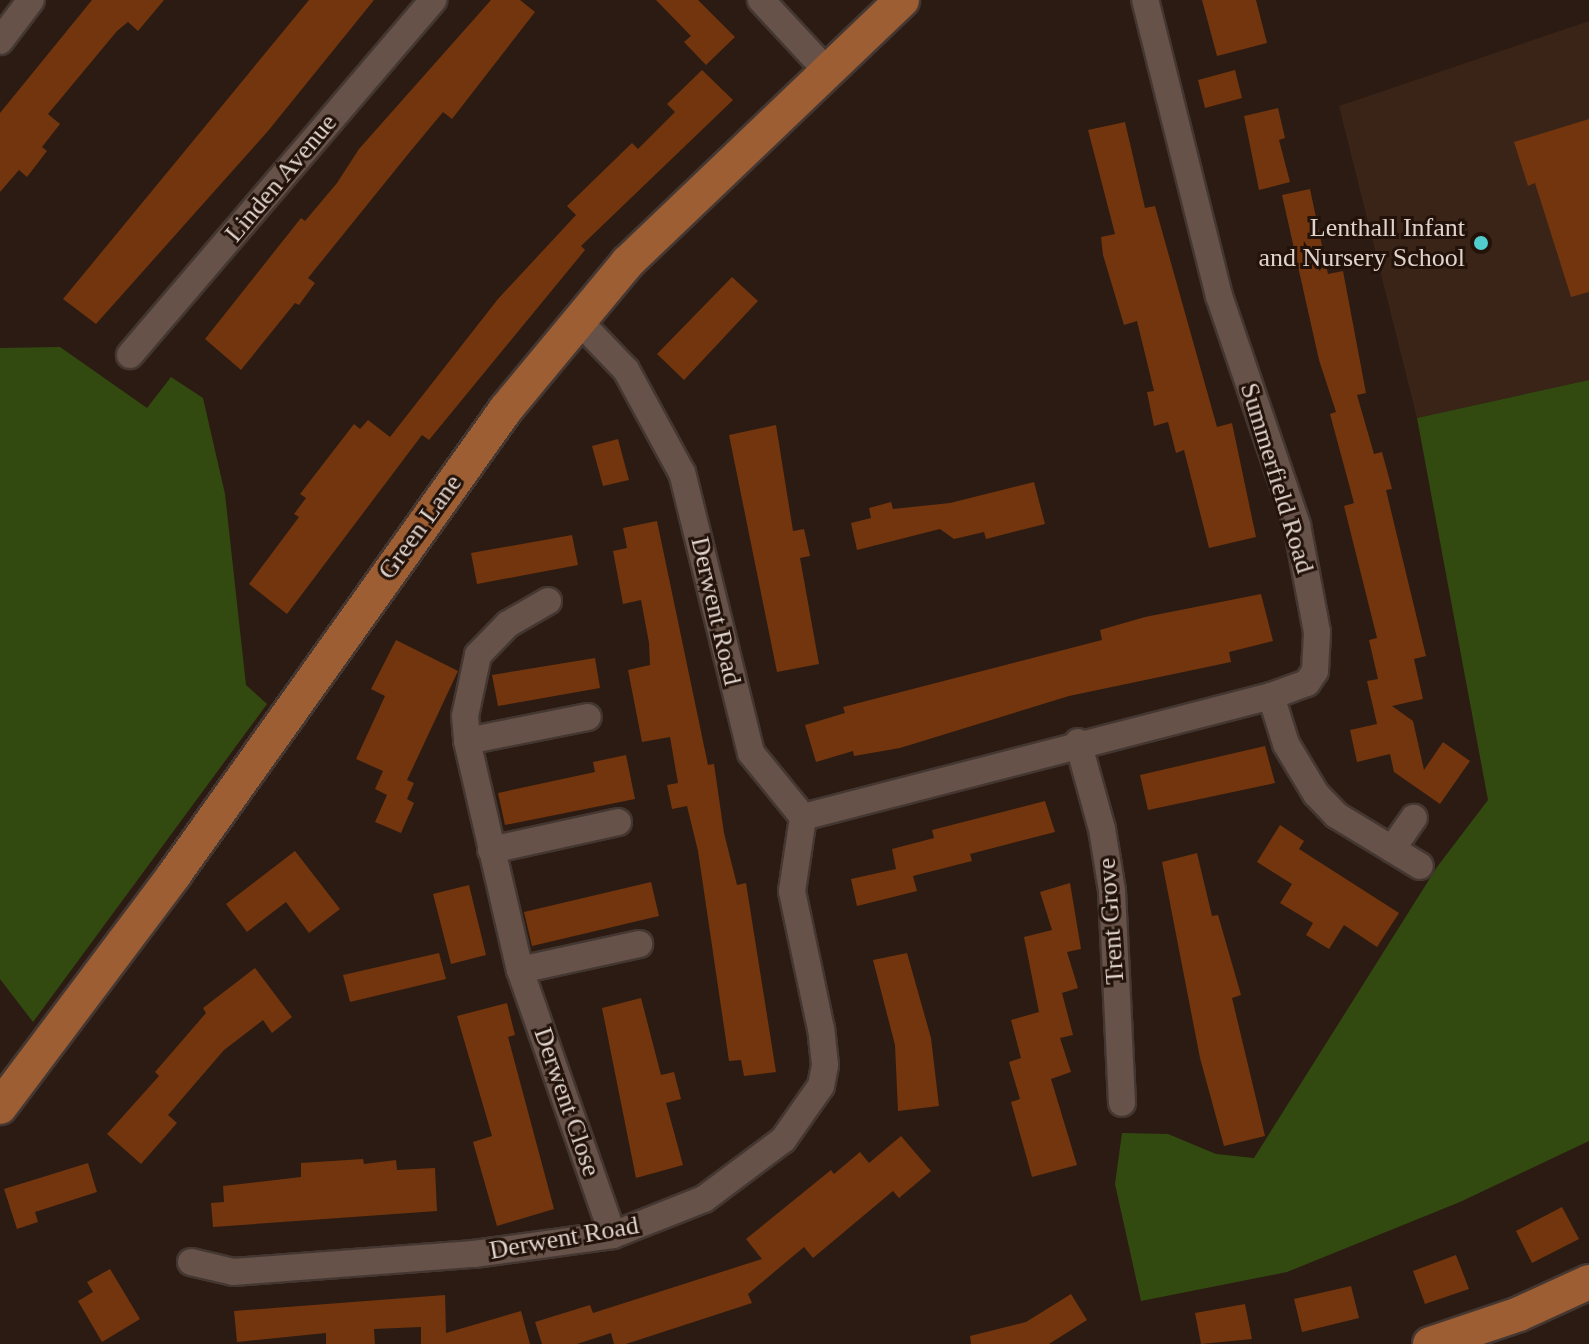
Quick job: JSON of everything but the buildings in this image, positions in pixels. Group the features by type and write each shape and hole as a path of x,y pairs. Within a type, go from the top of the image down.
{"main road":[{"name":"Green Lane","path":"0,1107 174,875 506,409 578,320 628,262 902,0"},
{"path":"1430,1344 1519,1314 1589,1282"}],"street":[{"path":"0,41 31,0"},
{"name":"Linden Avenue","path":"130,355 433,0"},
{"path":"761,0 827,71"},
{"name":"Summerfield Road","path":"803,817 1078,742 1271,696 1307,683 1315,671 1319,657 1312,597 1297,525 1219,296 1145,0"},
{"name":"Derwent Road","path":"191,1262 233,1272 474,1254 613,1235 704,1199 783,1140 817,1095 824,1053 792,891 803,817 751,753 682,473 626,370 578,320"},
{"name":"Derwent Close","path":"548,601 498,631 478,655 465,716 467,741 520,970 613,1235"},
{"path":"1271,696 1286,744 1316,794 1336,815 1420,866"},
{"path":"467,741 588,717"},
{"name":"Trent Grove","path":"1078,742 1102,829 1112,891 1122,1103"},
{"path":"1392,849 1414,818"},
{"path":"491,850 618,822"},
{"path":"520,970 639,944"}],"shaded area":[{"name":"Lenthall Infant and Nursery School","path":"1589,21 1589,380 1417,418 1339,106"}],"green space":[{"path":"60,347 147,408 171,377 203,398 225,494 246,685 267,704 33,1022 0,979 0,348"},
{"path":"1589,380 1589,1141 1460,1202 1287,1272 1141,1301 1115,1184 1122,1133 1168,1134 1216,1154 1254,1158 1437,867 1488,800 1417,418"}],"place":[{"name":"Lenthall Infant and Nursery School","path":"1481,243"}]}
